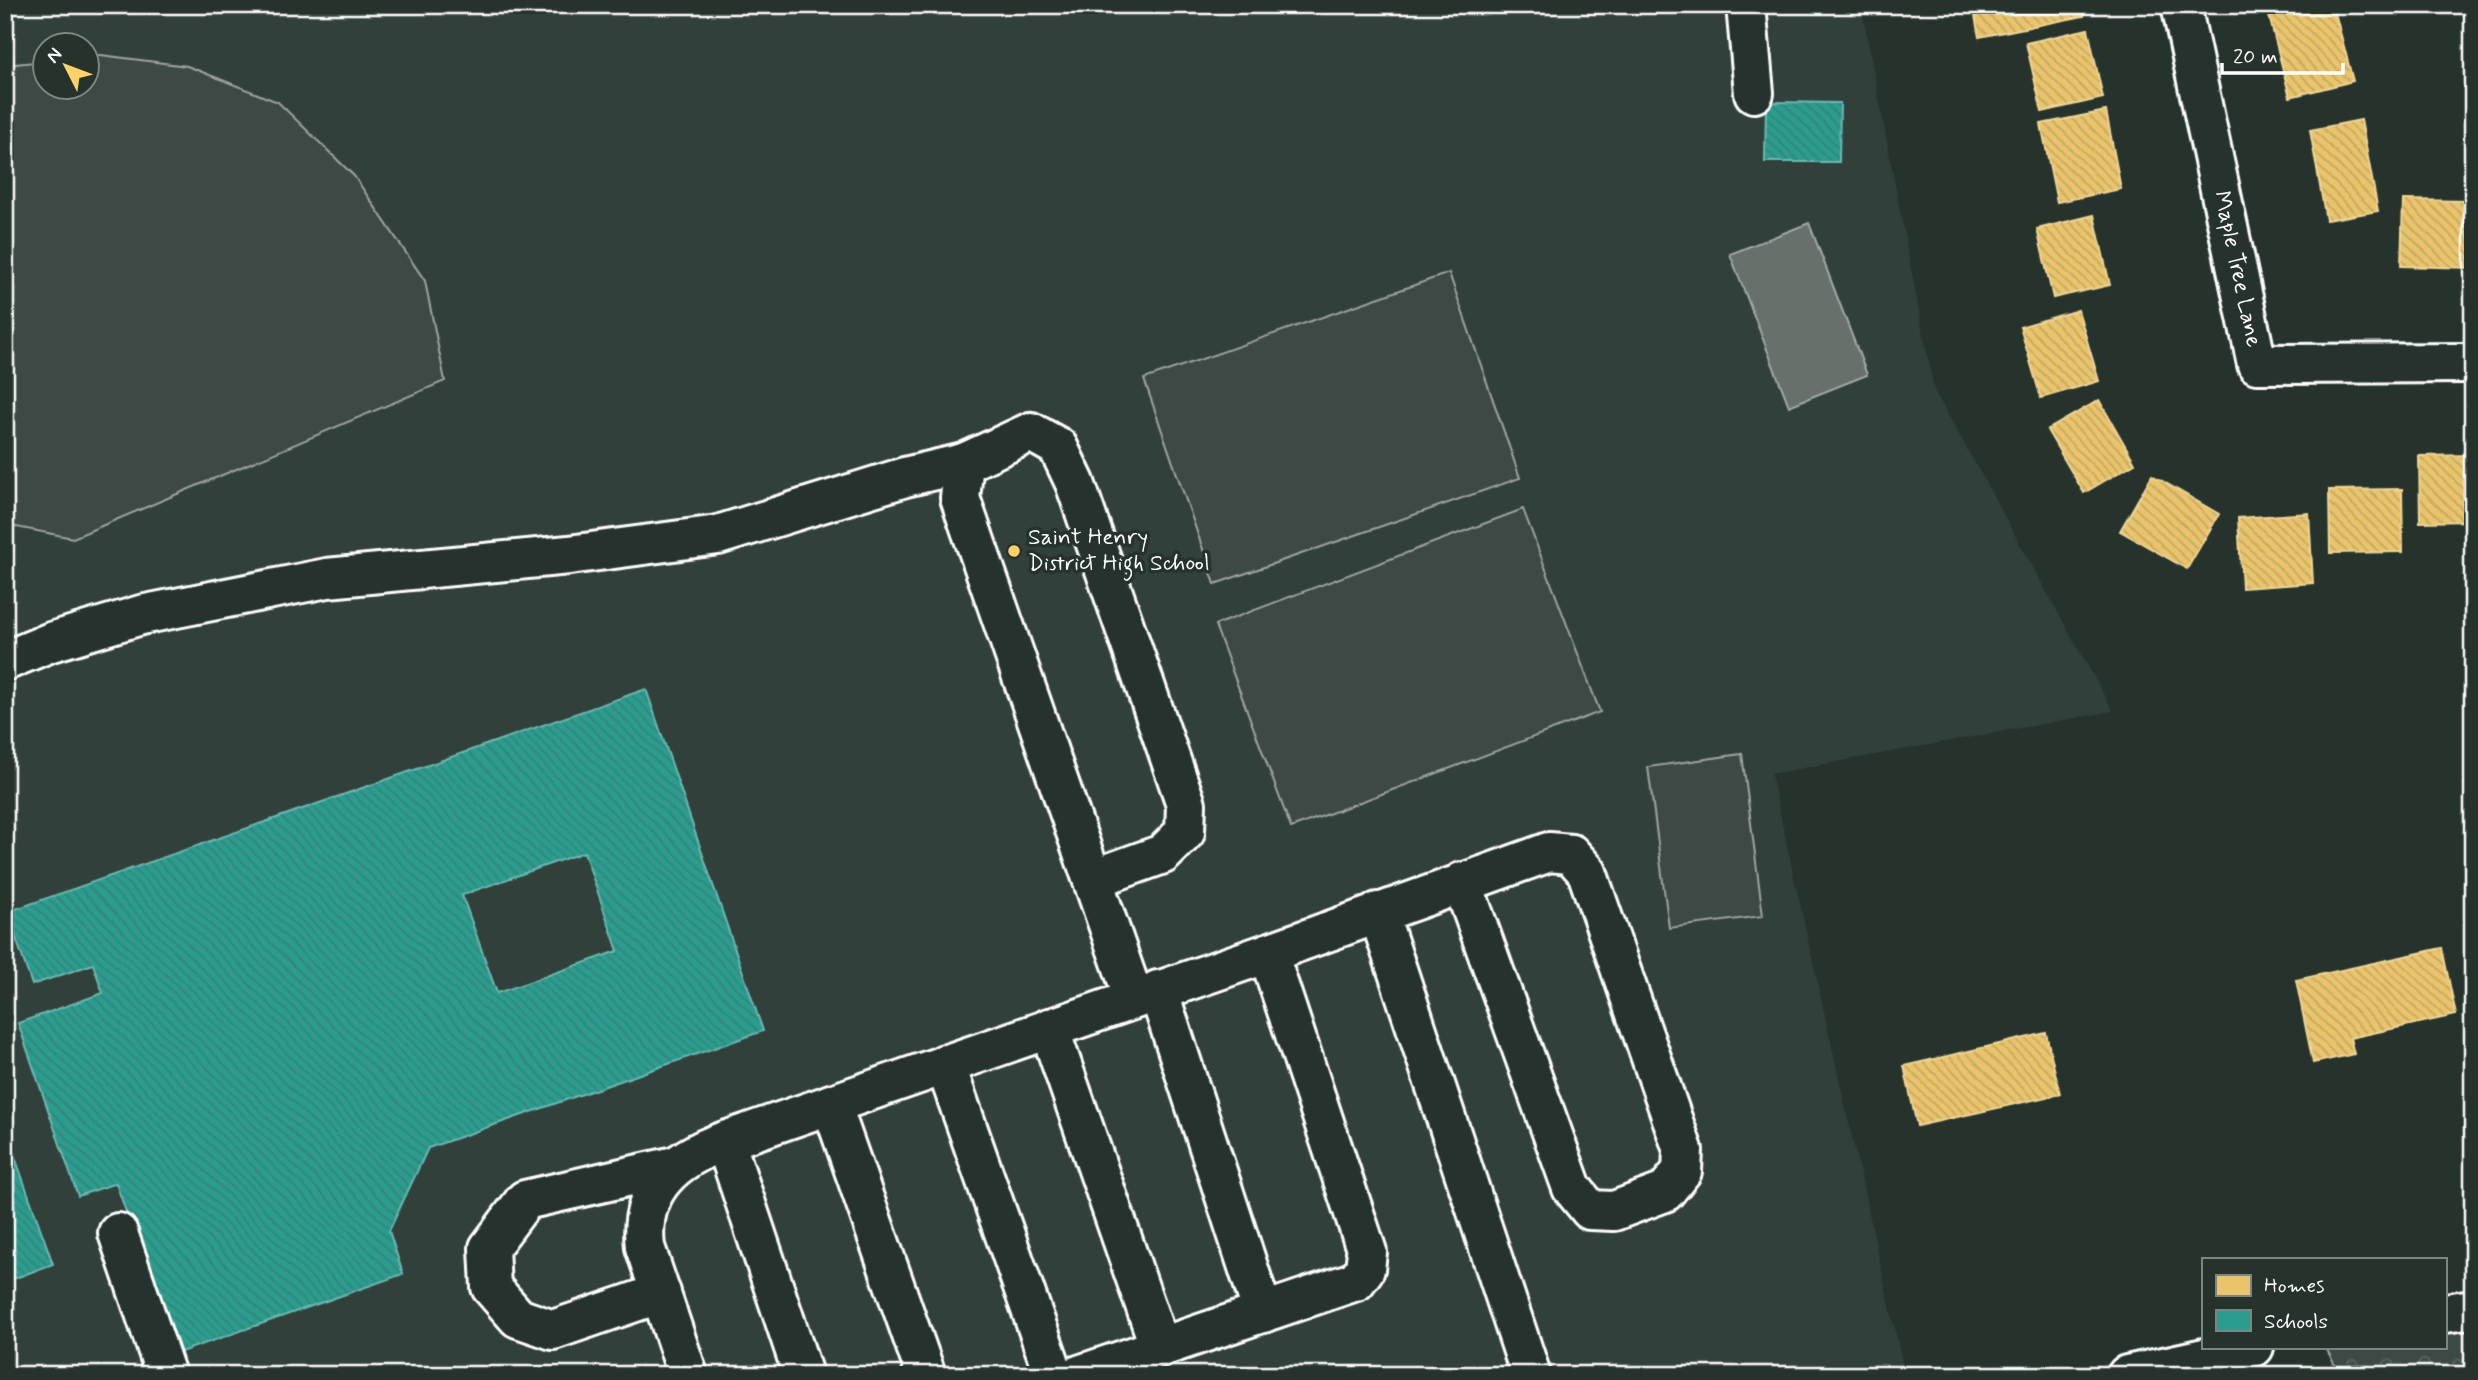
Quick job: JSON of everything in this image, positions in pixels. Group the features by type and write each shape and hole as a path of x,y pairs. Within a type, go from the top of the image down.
{"street":[{"path":"1746,5 1754,93"},
{"name":"Maple Tree Lane","path":"2181,5 2257,363 2473,363"},
{"path":"5,661 51,642 141,615 327,578 569,555 718,535 905,477 964,463 1031,432 1058,447 1075,483 1186,804 1185,832 1163,854 1093,879"},
{"path":"964,463 960,498 1093,879 1146,995 1263,1313"},
{"path":"688,1375 645,1247 643,1231 650,1201 675,1166 697,1151 1268,953 1378,912 1462,882 1549,852 1571,854 1587,872 1683,1150 1682,1171 1665,1192 1614,1211 1591,1210 1572,1188 1462,882"},
{"path":"1378,912 1531,1375"},
{"path":"1079,1375 1356,1282 1365,1269 1367,1252 1268,953"},
{"path":"1049,1028 1160,1348"},
{"path":"945,1065 1054,1375"},
{"path":"831,1104 926,1375"},
{"path":"725,1141 803,1375"},
{"path":"661,1293 553,1330 518,1318 491,1287 489,1248 525,1200 675,1166"},
{"path":"118,1233 166,1375"},
{"path":"2446,1313 2473,1309"},
{"path":"2127,1375 2249,1348"}],"shaded area":[{"name":"Saint Henry District High School","path":"5,5 1861,5 1934,390 2113,711 1771,774 1905,1375 5,1375"},
{"path":"1809,223 1867,375 1789,406 1730,254"}],"green space":[{"path":"102,55 187,66 278,102 354,176 425,281 445,381 73,538 11,526 5,507 5,65 32,62 32,102 102,102"},
{"path":"1449,273 1520,478 1215,584 1144,379"},
{"path":"1523,509 1600,712 1291,828 1215,625"},
{"path":"1742,754 1763,916 1669,928 1648,767"},
{"path":"2473,1309 2473,1375 2340,1375 2326,1348 2446,1348 2446,1313"}],"building: Homes":[{"path":"1973,5 2082,5 2084,16 1979,37"},
{"path":"2309,5 2333,5 2353,81 2290,97 2269,16"},
{"path":"2088,29 2103,98 2042,112 2026,43"},
{"path":"2106,111 2121,189 2057,202 2041,124"},
{"path":"2361,120 2378,211 2326,220 2310,130"},
{"path":"2403,200 2473,201 2473,268 2401,266"},
{"path":"2094,215 2110,285 2053,298 2037,229"},
{"path":"2078,310 2099,381 2041,398 2020,327"},
{"path":"2099,400 2135,463 2084,493 2047,430"},
{"path":"2473,455 2473,521 2420,522 2419,456"},
{"path":"2152,475 2219,514 2187,569 2120,531"},
{"path":"2402,489 2403,552 2330,553 2329,490"},
{"path":"2309,513 2313,583 2242,588 2238,518"},
{"path":"2442,948 2456,1015 2350,1038 2354,1054 2313,1063 2296,980"},
{"path":"2046,1033 2060,1094 1917,1126 1904,1066"}],"building: Schools":[{"path":"1766,102 1840,103 1839,162 1765,162"},
{"path":"646,689 763,1031 428,1148 389,1231 403,1274 175,1354 116,1183 78,1196 18,1023 103,993 93,964 32,985 7,912","holes":["584,852 618,951 497,993 462,895"]},
{"path":"5,1129 53,1264 5,1282"}],"place":[{"name":"Saint Henry District High School","path":"1014,551"}]}
